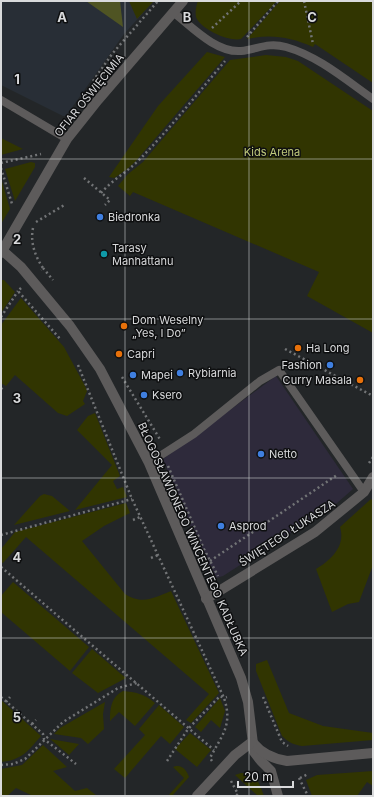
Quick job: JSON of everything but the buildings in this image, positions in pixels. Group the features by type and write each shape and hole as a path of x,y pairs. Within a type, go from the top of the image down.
{"street":[{"name":"OFIAR OŚWIĘCIMIA","path":"2,252 67,139 98,100 183,1"},
{"name":"BŁOGOSŁAWIONEGO WINCENTEGO KADŁUBKA","path":"2,252 22,267 89,352 126,417 149,463 244,685 255,755 273,775 278,796"},
{"name":"ŚWIĘTEGO ŁUKASZA","path":"206,599 315,532 364,492 373,477"},
{"path":"197,796 235,755 252,742 269,756 287,761 373,753"}],"lane":[{"path":"174,12 220,47 234,51 270,45 284,46 300,51 373,99"},
{"path":"1,100 67,139"},
{"path":"149,463 194,434 260,382 278,370 364,492"}],"path":[{"path":"210,30 241,1"},
{"path":"101,193 112,181 128,171 144,155 278,1"},
{"path":"304,1 314,46"},
{"path":"1,163 46,153"},
{"path":"1,168 14,210 36,222"},
{"path":"84,178 110,200 105,205"},
{"path":"1,317 18,291 43,268 33,247 32,236 36,222 66,204"},
{"path":"18,291 63,343"},
{"path":"285,349 373,396"},
{"path":"74,359 81,370 132,499 226,698 229,712 227,723 210,758"},
{"path":"210,561 348,468"},
{"path":"1,535 132,499"},
{"path":"133,520 140,516"},
{"path":"151,558 158,555"},
{"path":"1,567 16,576 67,623 137,683 147,689 174,711 188,729 214,750"},
{"path":"1,765 13,764 25,759 63,722 118,688 137,683"},
{"path":"261,692 282,742 295,749"},
{"path":"167,761 188,729 220,696 226,698"},
{"path":"1,697 43,734 44,739 76,764"},
{"path":"6,702 10,697"},
{"path":"32,724 36,720"},
{"path":"228,776 238,794 236,796"},
{"path":"299,778 308,796"}],"shaded area":[{"path":"1,1 154,1 124,34 66,116 63,116 1,85"},
{"path":"276,376 353,489 337,503 223,576 216,578 210,574 163,459"}],"green space":[{"path":"86,1 120,1 123,27"},
{"path":"129,1 154,1 137,19"},
{"path":"198,1 277,1 241,39 229,39 216,34 199,22 196,17 196,7"},
{"path":"280,1 373,1 373,83 315,44 313,47 280,37 256,37 247,39"},
{"path":"207,52 225,57 135,162 114,178 109,177 158,106"},
{"name":"Kids Arena","path":"266,55 286,57 298,61 373,111 373,333 307,296 319,272 133,192 130,196 118,186 128,174 143,162 230,60"},
{"path":"1,138 23,149 1,155"},
{"path":"31,162 35,163 35,167 15,201 5,169"},
{"path":"1,178 10,209 1,224"},
{"path":"1,280 4,280 15,292 1,313"},
{"path":"21,298 64,347 87,391 83,401 85,404 67,416 58,413 15,375 6,386 1,383 1,325"},
{"path":"95,413 120,476 113,481 117,489 123,487 127,497 75,510 112,465 77,430 88,416"},
{"path":"44,494 52,496 70,511 14,525 40,496"},
{"path":"371,499 373,501 373,565 359,602 348,604 332,612 316,569 332,557 336,552 341,540 340,527"},
{"path":"126,503 130,513 104,526 82,541 125,594 143,600 171,591 219,693 191,723 186,720 209,694 26,537 3,563 1,562 1,549 15,532"},
{"path":"13,582 89,647 70,671 1,612 1,596"},
{"path":"92,649 126,678 98,693 72,673"},
{"path":"267,660 289,713 323,726 373,733 373,740 302,746 287,740 282,736 256,671 256,664"},
{"path":"123,691 140,694 155,703 135,726 119,712 110,721 112,704 116,697"},
{"path":"220,698 225,711 220,728 211,720 201,732 195,727"},
{"path":"1,700 41,736 24,754 14,759 1,762"},
{"path":"105,702 103,714 104,729 88,744 81,738 54,734 60,728"},
{"path":"159,705 184,727 170,744 161,736 125,778 114,769 145,735 139,729"},
{"path":"190,733 211,750 197,767 175,749"},
{"path":"50,739 79,744 69,755"},
{"path":"43,745 67,767 53,771 75,791 87,788 97,796 33,796 16,788 7,796 1,796 1,769 22,765"},
{"path":"181,766 189,777 172,796 168,796 184,778 173,767"},
{"path":"373,771 373,786 367,782 357,796 312,796 306,780 317,775"},
{"path":"241,773 251,775 257,780 264,796 258,796 235,775"}],"place":[{"name":"Biedronka","path":"100,217"},
{"name":"Tarasy Manhattanu","path":"104,254"},
{"name":"Dom Weselny „Yes, I Do”","path":"124,326"},
{"name":"Ha Long","path":"298,348"},
{"name":"Capri","path":"119,354"},
{"name":"Fashion","path":"330,365"},
{"name":"Rybiarnia","path":"180,373"},
{"name":"Mapei","path":"133,375"},
{"name":"Curry Masala","path":"360,380"},
{"name":"Ksero","path":"144,395"},
{"name":"Netto","path":"261,454"},
{"name":"Asprod","path":"221,526"}]}
